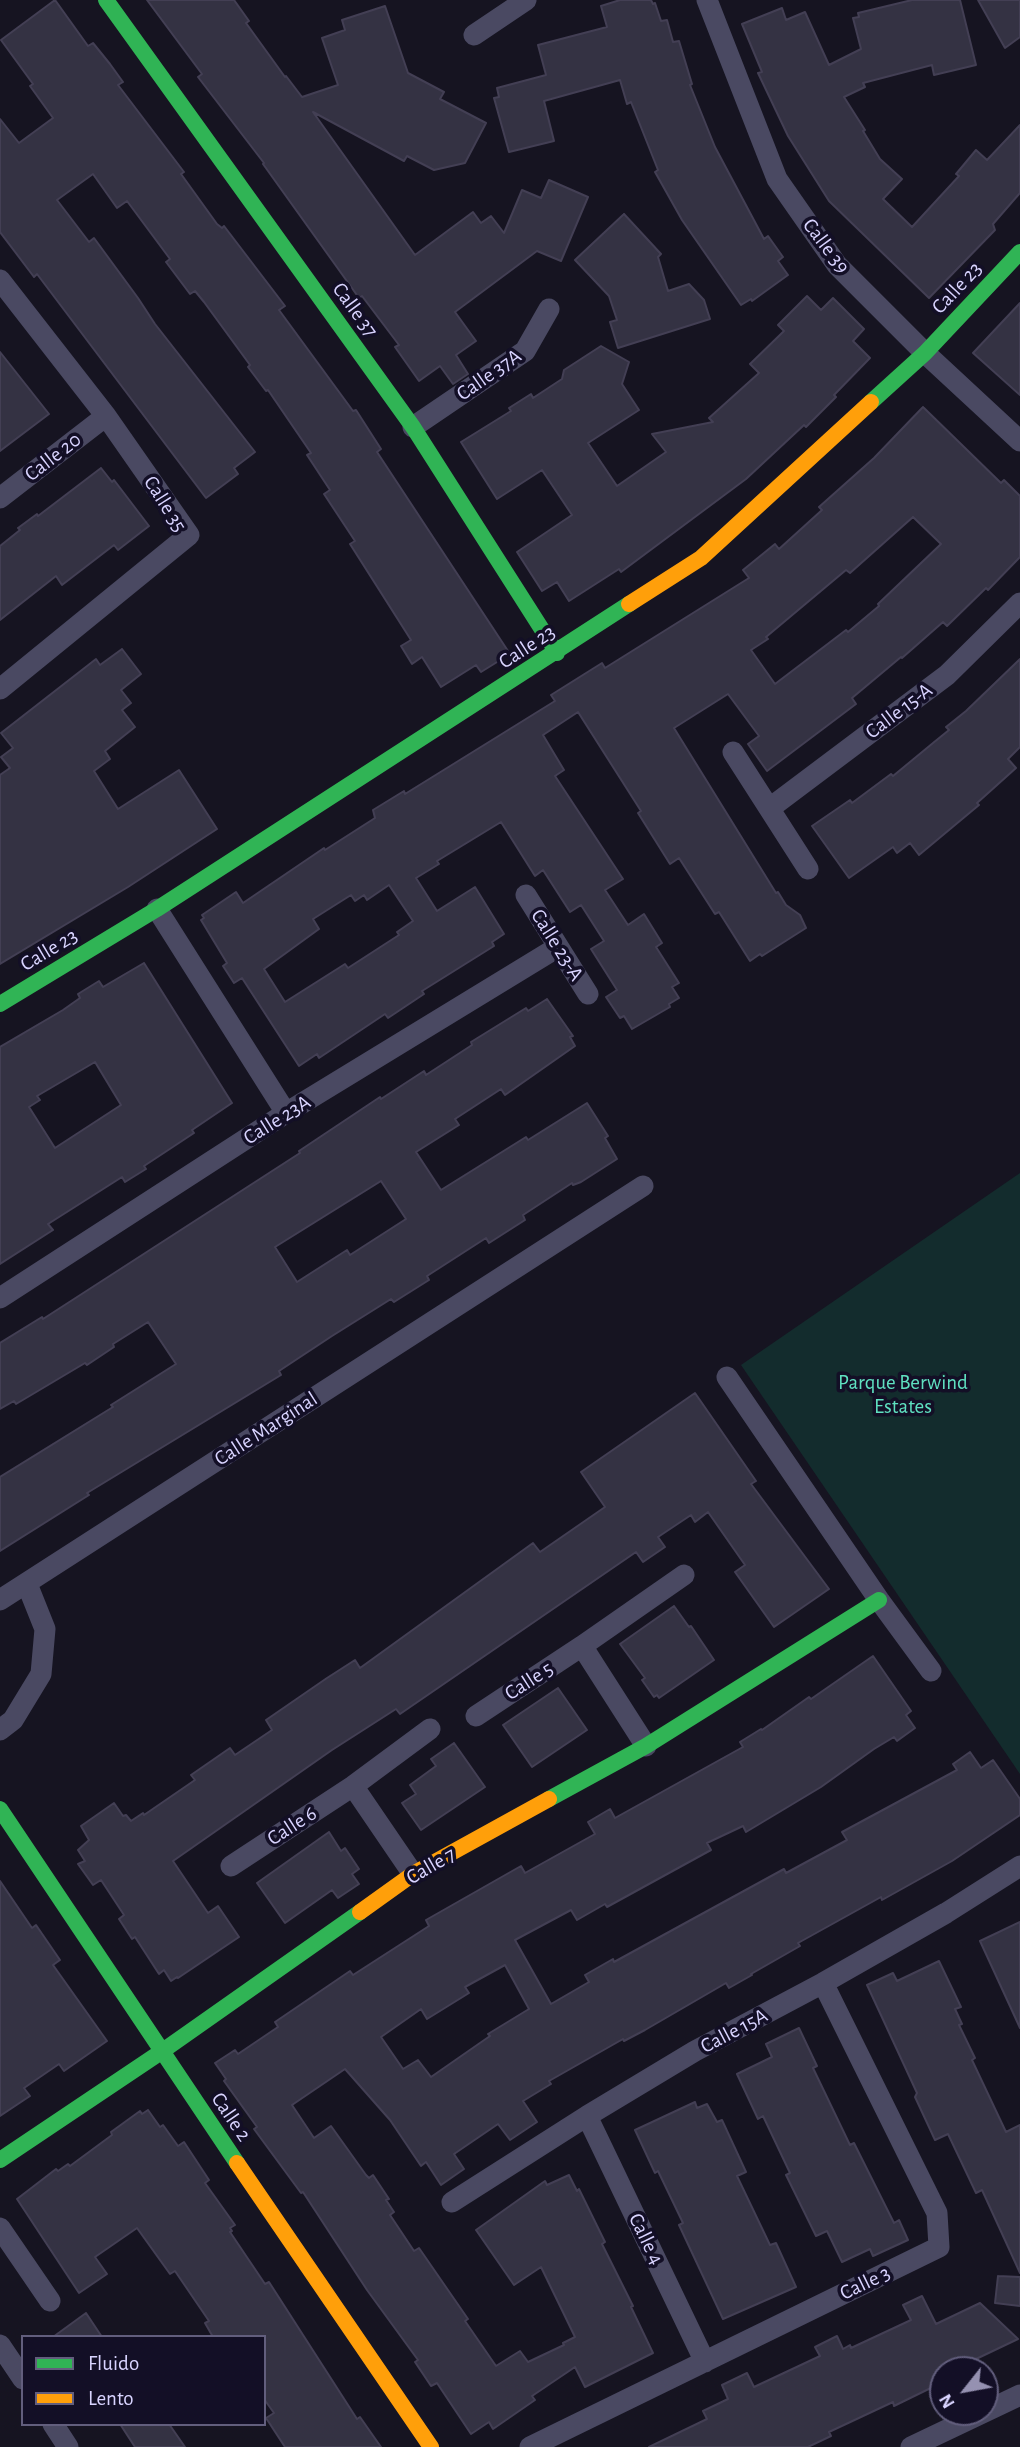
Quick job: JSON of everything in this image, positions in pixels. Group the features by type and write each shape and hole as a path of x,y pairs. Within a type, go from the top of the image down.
{"street":[{"name":"Calle 37","path":"106,0 413,427 557,653"},
{"path":"474,35 526,0"},
{"name":"Calle 39","path":"707,0 777,179 837,265 925,353 1020,441"},
{"name":"Calle 23","path":"0,1004 156,909 701,558 925,353 1020,252"},
{"name":"Calle 35","path":"0,280 106,416 189,535 0,689"},
{"name":"Calle 37A","path":"413,427 526,351 549,309"},
{"name":"Calle 20","path":"0,498 106,416"},
{"name":"Calle 15-A","path":"770,808 947,675 1020,603"},
{"path":"733,751 808,869"},
{"name":"Calle 23-A","path":"526,895 588,994"},
{"path":"156,909 286,1113"},
{"name":"Calle 23A","path":"0,1298 286,1113 558,947"},
{"name":"Calle Marginal","path":"0,1600 643,1186"},
{"path":"727,1377 879,1600 931,1671"},
{"name":"Calle 5","path":"476,1716 684,1575"},
{"path":"0,1730 13,1720 41,1674 45,1629 27,1584"},
{"name":"Calle 7","path":"0,2160 161,2052 413,1874 646,1746 879,1600"},
{"path":"582,1646 646,1746"},
{"name":"Calle 6","path":"231,1866 353,1786 430,1729"},
{"path":"353,1786 413,1874"},
{"name":"Calle 2","path":"0,1809 161,2052 431,2447"},
{"name":"Calle 15A","path":"452,2202 587,2116 695,2052 946,1913 1020,1866"},
{"name":"Calle 3","path":"530,2447 939,2247 937,2213 823,1983"},
{"name":"Calle 4","path":"587,2116 705,2361"},
{"path":"0,2228 50,2301"},
{"path":"0,2345 21,2376"},
{"path":"911,2447 1020,2395"},
{"path":"54,2426 68,2447"}],"green space":[{"name":"Parque Berwind Estates","path":"1020,1173 1020,1774 741,1365"}],"building":[{"path":"55,0 88,46 93,43 110,64 123,82 118,85 184,172 181,174 217,224 222,228 224,226 285,306 279,310 353,411 356,410 381,449 377,452 510,654 481,672 476,665 441,687 422,657 412,664 401,646 411,640 350,544 355,541 324,494 330,490 307,455 311,453 204,302 195,291 190,294 166,262 170,259 127,201 117,208 93,174 57,200 89,242 94,238 155,324 255,452 234,468 238,474 206,498 37,274 34,277 0,232 0,119 19,143 53,118 30,86 33,84 1,40"},
{"path":"147,0 234,0 249,21 246,23 302,97 338,85 322,38 345,30 342,20 385,6 408,73 444,92 440,99 486,123 465,163 434,170 407,156 404,161 313,112 415,255 473,212 481,223 491,216 504,233 522,190 541,198 549,180 588,197 561,261 537,251 455,312 476,341 456,355 468,374 453,384 440,366 419,381 395,347 399,345 362,296 359,298 264,163 198,77 202,74"},
{"path":"620,0 651,0 655,3 661,21 667,20 673,42 679,41 692,84 690,85 715,147 764,239 768,236 783,257 778,261 788,275 752,301 751,299 741,305 682,220 655,172 658,170 631,102 627,104 620,80 544,101 554,141 509,152 494,98 499,97 497,88 546,75 538,45 607,27 601,6"},
{"path":"912,0 960,0 976,65 934,75 932,65 863,83 865,87 844,97 880,159 902,179 883,199 912,227 959,176 956,174 976,150 987,160 1020,125 1020,193 993,224 995,230 929,298 829,201 788,136 758,73 762,72 742,24 782,8 786,20 805,12 829,65 861,49 853,18 859,17 858,13"},
{"path":"978,0 1020,0 1020,37 1005,48"},
{"path":"624,214 661,254 658,257 668,291 689,284 704,300 710,319 618,348 610,322 617,320 609,296 575,260"},
{"path":"807,296 821,310 833,298 864,329 853,341 870,358 834,395 836,397 746,479 621,572 619,569 569,601 557,582 542,591 517,552 572,515 542,470 497,499 461,442 511,411 509,408 531,394 533,398 562,379 564,370 601,346 629,362 622,384 639,410 588,443 617,486 666,452 652,434 713,422 709,418 759,373 750,364 784,331 778,325"},
{"path":"1020,303 1020,395 973,353"},
{"path":"0,352 49,414 0,451"},
{"path":"923,407 1001,483 1004,480 1020,496 1020,557 947,626 943,622 852,698 856,704 767,771 748,744 759,736 728,694 674,728 776,893 800,915 806,928 750,961 719,912 715,914 679,858 670,864 638,813 641,811 578,712 543,735 564,770 555,776 623,879 605,890 628,925 644,914 662,943 656,947 679,983 672,987 679,998 669,1004 670,1007 632,1029 624,1016 620,1018 606,997 617,990 591,949 604,941 581,905 570,912 543,870 535,876 501,822 437,861 439,864 416,878 437,911 475,887 504,934 492,942 494,946 422,991 424,994 388,1018 385,1014 319,1058 317,1054 299,1066 242,978 234,983 223,966 227,963 201,920 204,918 202,915 236,892 243,903 324,848 325,850 375,818 373,810 404,791 405,794 555,701 551,695 602,663 605,668 749,578 743,570 775,544 779,549 822,510 819,507 874,458","holes":["913,517 941,544 878,604 879,606 848,632 846,630 775,684 751,650 768,639 766,637 846,570 850,573","389,885 413,921 397,932 399,935 348,968 345,964 285,1002 264,969 319,929 313,919 351,895 355,901 364,895 367,900"]},
{"path":"101,468 112,482 114,480 149,526 118,550 114,545 62,585 56,576 0,620 0,546 20,530 18,528"},
{"path":"122,649 141,674 121,690 131,703 122,710 135,727 105,751 110,759 94,771 118,809 179,770 217,829 128,887 0,964 0,775 10,768 1,757 13,748 1,733 96,659 100,665"},
{"path":"1020,659 1020,747 1008,759 1016,768 977,803 979,805 919,855 910,843 897,853 893,847 849,878 812,826 850,800 852,803 891,774 893,776 949,730 946,727"},
{"path":"144,963 232,1103 192,1130 194,1133 144,1166 146,1169 125,1182 122,1177 48,1224 53,1230 0,1264 0,1047 63,1010 80,998 78,994 99,981 103,987","holes":["95,1062 121,1105 55,1148 29,1107 40,1100 37,1096"]},
{"path":"547,999 573,1036 570,1037 575,1046 505,1095 501,1089 455,1119 459,1125 416,1152 441,1190 587,1103 608,1136 605,1138 617,1159 581,1182 572,1183 523,1215 525,1220 489,1243 486,1238 427,1276 429,1280 394,1302 391,1299 332,1336 279,1371 281,1375 87,1493 89,1495 0,1551 0,1477 113,1407 111,1405 176,1364 148,1322 113,1344 114,1347 87,1365 85,1363 16,1404 14,1401 0,1409 0,1343 42,1317 43,1319 300,1153 299,1151 380,1097 381,1099 424,1071 426,1075 472,1045 471,1042 526,1008 528,1011","holes":["381,1181 406,1219 350,1255 347,1250 297,1282 275,1247"]},
{"path":"695,1393 756,1481 751,1484 829,1589 774,1627 735,1572 745,1565 708,1512 695,1522 691,1515 658,1537 665,1547 643,1562 636,1552 400,1714 396,1709 332,1750 173,1861 208,1913 218,1906 239,1937 178,1978 171,1981 164,1970 159,1974 135,1937 132,1939 119,1919 124,1915 101,1880 93,1885 78,1864 85,1861 78,1850 89,1840 81,1826 114,1803 123,1816 126,1815 131,1821 143,1813 144,1815 195,1780 191,1775 230,1748 235,1755 272,1730 266,1720 327,1678 355,1660 360,1668 533,1543 540,1552 605,1507 581,1472"},
{"path":"674,1606 714,1660 659,1698 657,1695 654,1697 642,1680 645,1678 620,1644"},
{"path":"873,1656 911,1711 906,1715 915,1728 897,1741 894,1737 874,1749 821,1787 746,1832 743,1826 707,1843 711,1850 607,1907 605,1904 577,1920 571,1910 515,1940 551,2004 589,1982 585,1975 613,1959 614,1962 784,1869 786,1873 847,1840 842,1832 957,1770 953,1764 970,1752 981,1768 993,1760 1020,1799 1020,1815 952,1861 798,1943 800,1946 729,1988 726,1983 549,2081 551,2084 523,2101 537,2122 510,2140 498,2124 454,2154 464,2169 441,2185 426,2162 421,2166 390,2120 345,2069 292,2105 314,2138 331,2126 366,2175 369,2178 373,2175 389,2199 386,2200 394,2212 390,2215 414,2251 419,2248 468,2319 465,2321 496,2366 520,2351 528,2362 575,2337 541,2267 514,2285 476,2230 545,2181 547,2185 569,2175 577,2191 579,2189 653,2353 585,2387 575,2367 532,2396 535,2400 493,2429 489,2422 471,2434 437,2383 431,2386 415,2362 418,2360 367,2290 303,2192 301,2193 254,2129 257,2127 224,2081 226,2079 215,2063 235,2050 238,2054 278,2027 275,2022 350,1971 353,1975 429,1926 426,1920 521,1866 525,1873 595,1834 588,1822 610,1809 615,1818 743,1747 740,1742 809,1697 811,1699","holes":["505,1965 529,2009 488,2034 490,2036 431,2077 418,2060 403,2069 381,2037 421,2009 427,2019 469,1993 465,1987"]},
{"path":"558,1688 587,1730 532,1767 503,1725"},
{"path":"454,1743 485,1787 421,1830 402,1803 416,1794 410,1785 436,1766 431,1759"},
{"path":"329,1832 341,1851 345,1848 359,1869 352,1874 359,1884 338,1898 332,1890 285,1923 257,1883"},
{"path":"0,1881 32,1928 36,1925 60,1960 53,1965 107,2041 64,2071 59,2064 24,2088 30,2096 0,2116"},
{"path":"1020,1922 1020,2028 980,1941"},
{"path":"939,1961 961,2007 955,2009 962,2024 959,2025 975,2058 972,2060 1006,2132 1020,2125 1020,2273 982,2190 976,2193 948,2134 935,2140 915,2097 917,2093 867,1985 893,1973 897,1981"},
{"path":"799,2028 817,2066 813,2068 850,2145 854,2143 894,2223 899,2220 908,2240 873,2256 870,2249 842,2262 827,2231 816,2236 786,2175 790,2173 763,2116 758,2119 737,2074 772,2057 766,2044"},
{"path":"695,2102 697,2108 707,2104 717,2122 722,2120 746,2172 737,2176 770,2245 776,2243 796,2287 723,2319 679,2225 683,2223 635,2130"},
{"path":"148,2110 178,2146 184,2142 209,2180 205,2183 235,2225 230,2228 230,2232 265,2284 269,2282 357,2419 360,2417 381,2447 285,2447 266,2418 274,2413 266,2402 266,2335 212,2335 205,2323 209,2321 175,2271 170,2274 137,2228 95,2257 107,2274 79,2293 17,2199 56,2169 58,2171 68,2164 70,2166 140,2111 142,2114"},
{"path":"998,2276 1020,2277 1020,2306 995,2303"},
{"path":"922,2296 936,2324 980,2303 1018,2339 982,2356 929,2356 929,2389 894,2406 893,2402 829,2432 831,2436 808,2447 649,2447 707,2419 703,2411 728,2399 722,2385 747,2373 754,2387 820,2356 815,2347 837,2336 843,2349 850,2345 851,2348 911,2320 903,2305"},
{"path":"86,2313 101,2335 56,2335"},
{"path":"121,2426 170,2426 185,2447 135,2447"}],"traffic: fast":[{"path":"106,0 413,427 557,653"},
{"path":"871,402 925,353 1020,252"},
{"path":"0,1004 157,909 629,604"},
{"path":"549,1799 646,1746 879,1600"},
{"path":"0,1809 237,2163"},
{"path":"0,2160 161,2052 360,1912"}],"traffic: slow":[{"path":"629,604 701,558 871,402"},
{"path":"360,1912 413,1874 549,1799"},
{"path":"237,2163 431,2447"}]}
